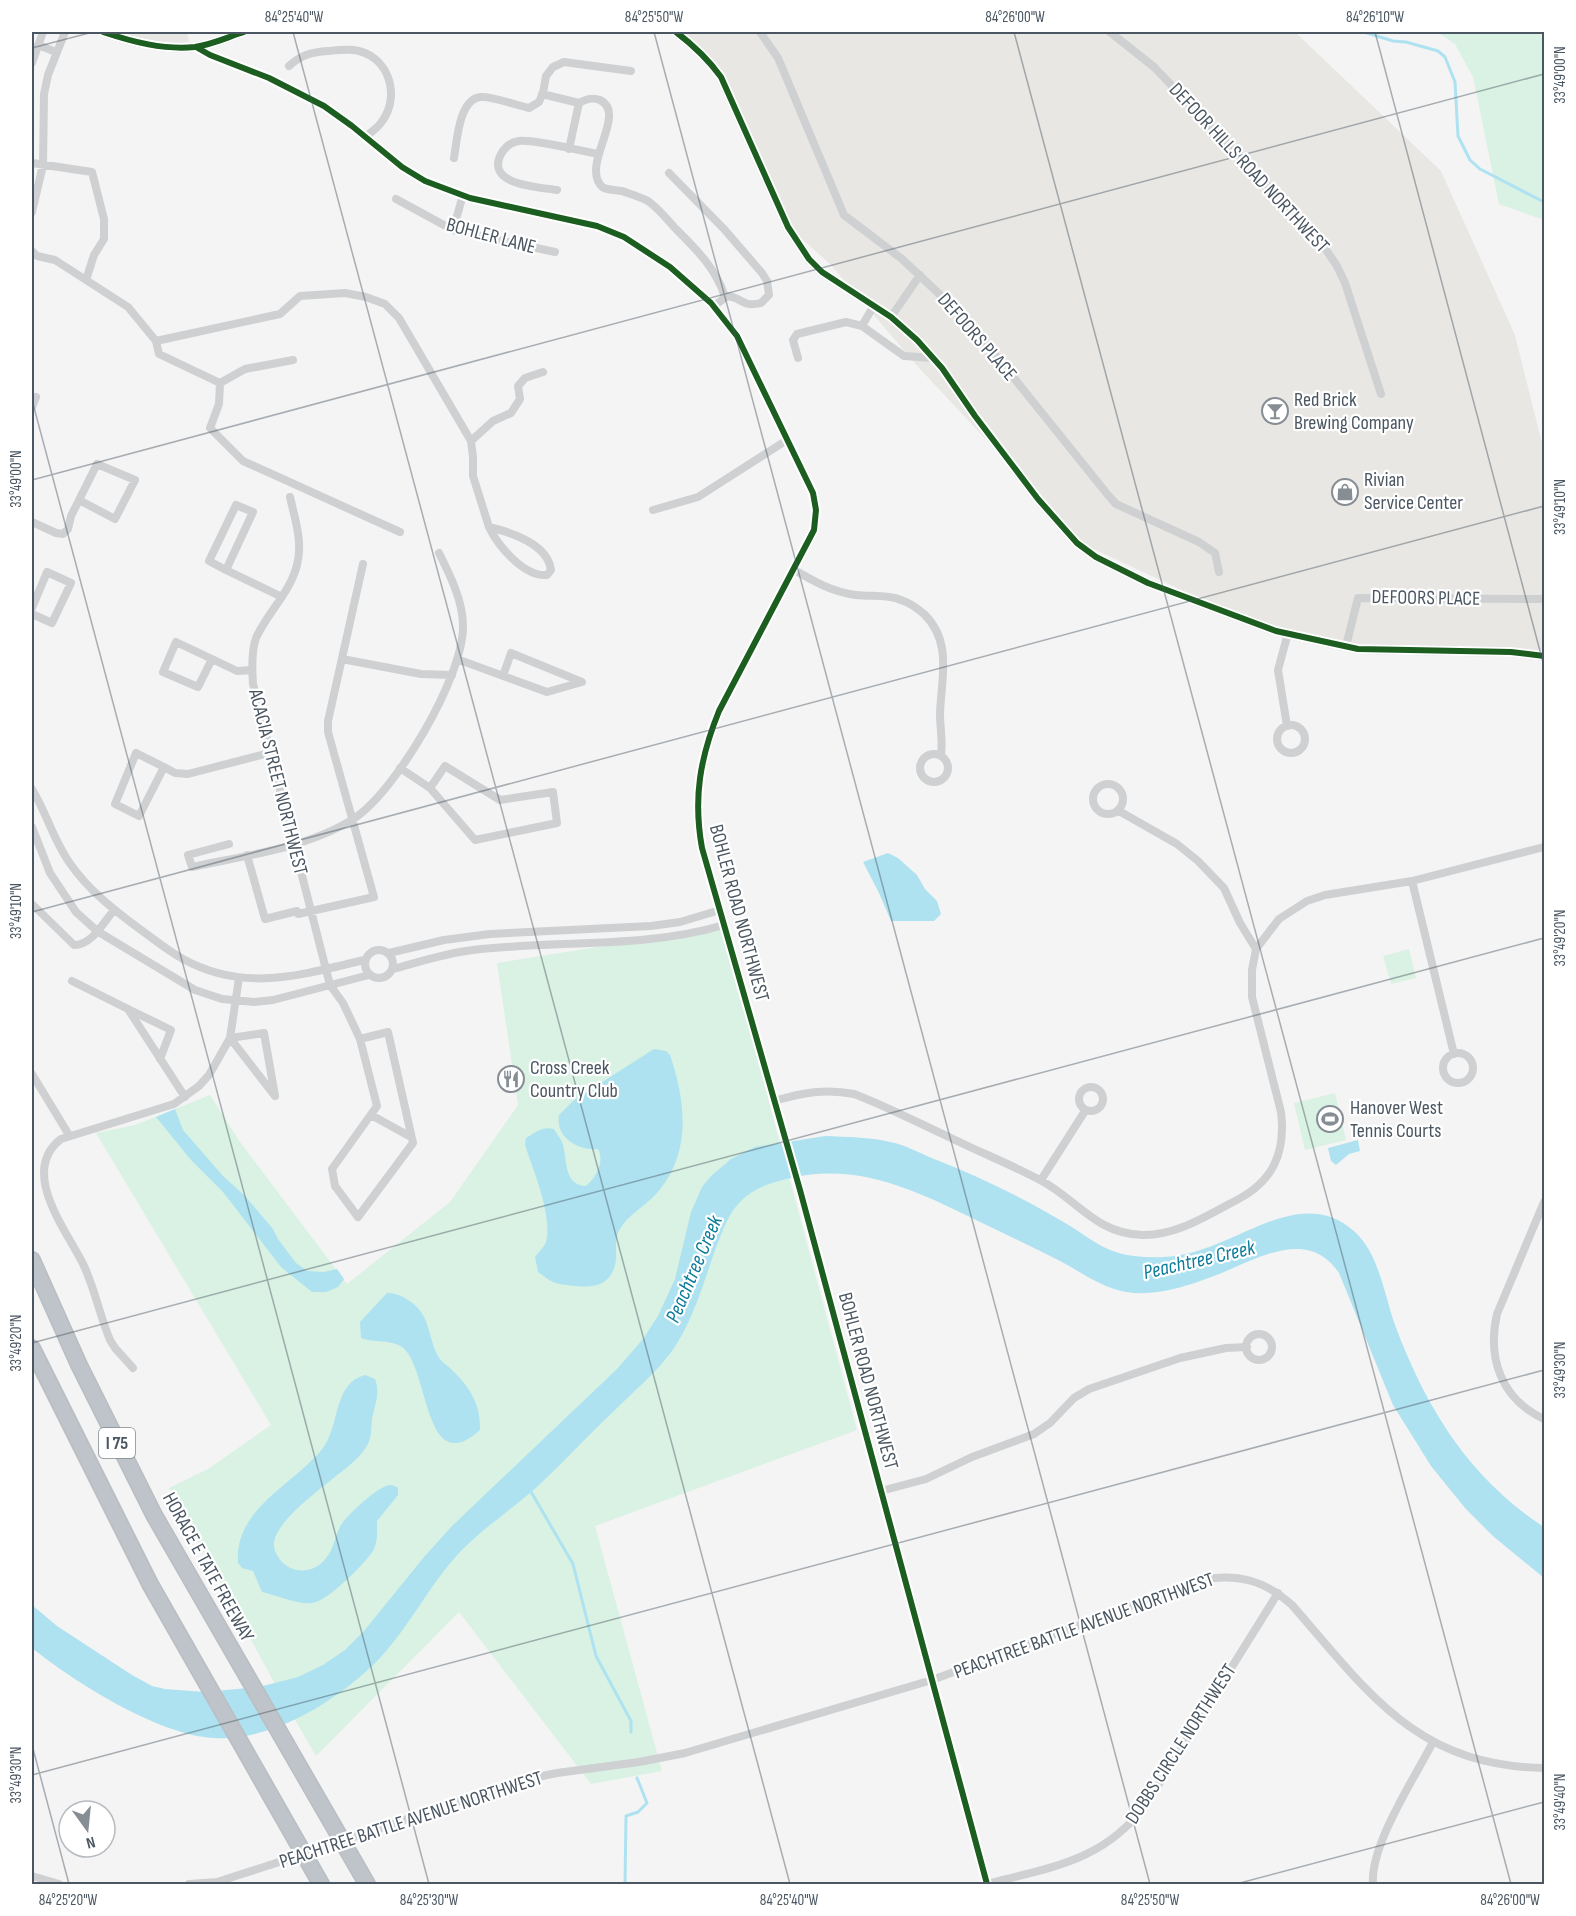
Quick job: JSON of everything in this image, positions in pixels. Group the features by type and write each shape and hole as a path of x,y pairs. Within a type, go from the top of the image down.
{"highway":[{"name":"HORACE E TATE FREEWAY","path":"32,1260 78,1365 127,1465 214,1621 367,1884"},
{"name":"I 75","path":"32,1348 150,1584 321,1884"}],"street":[{"path":"32,63 43,32"},
{"path":"32,212 42,165 44,94 48,75 64,32"},
{"path":"103,32 145,44 196,47 244,32"},
{"path":"675,32 692,44 721,77 788,227 799,246 822,272 891,317 933,358 1038,499 1077,543 1096,557 1148,583 1276,631 1358,649 1511,652 1545,656"},
{"name":"DEFOORS PLACE","path":"760,32 778,57 844,215 920,275 968,321 1116,504 1199,542 1215,553 1219,572"},
{"name":"DEFOOR HILLS ROAD NORTHWEST","path":"1110,32 1128,44 1154,67 1318,238 1337,266 1345,283 1381,394"},
{"path":"38,45 56,52"},
{"name":"BOHLER ROAD NORTHWEST","path":"196,47 303,94 324,106 413,175 463,195 597,226 624,237 670,267 714,306 737,336 813,493 816,510 813,530 719,711 704,756 698,792 698,824 702,848 800,1190 987,1884"},
{"path":"289,66 306,54 338,50 360,51 376,60 389,77 391,89 389,105 380,124 365,137"},
{"path":"454,158 463,109 473,99 482,97 529,108 539,102 546,76 553,68 564,62 632,71"},
{"path":"542,94 579,103 587,99 597,99 605,103 610,109 610,116 598,154 596,177 598,183 603,188 622,191 647,201 660,212 705,260 718,278 725,297"},
{"path":"569,149 579,103"},
{"path":"556,190 507,181 501,174 500,157 506,147 513,142 523,141 598,154"},
{"path":"32,164 92,172 104,219 104,239 94,255 86,280"},
{"path":"669,172 724,229 762,273 769,287 766,299 755,305 746,305 735,297 725,297 714,306"},
{"path":"453,230 463,195"},
{"name":"BOHLER LANE","path":"396,199 453,230 555,252"},
{"path":"32,252 37,256 55,260 128,307 156,341 159,354 220,383"},
{"path":"891,317 920,275"},
{"path":"156,341 280,314 300,296 345,293 385,304 399,318 471,441 473,476 489,527 501,547 528,570 540,575 547,575 552,570 551,564 543,553 527,540 489,527"},
{"path":"862,326 874,305"},
{"path":"798,357 793,340 797,334 846,322 862,326 904,356 933,358"},
{"path":"220,383 245,369 293,360"},
{"path":"471,441 493,421 511,413 520,399 518,386 525,378 543,372"},
{"path":"220,383 219,404 210,428 243,461 400,532"},
{"path":"32,407 36,397"},
{"path":"653,510 698,497 787,440"},
{"path":"32,522 63,534 68,529 71,516 79,500 97,464 135,480 115,519 79,500"},
{"name":"ACACIA STREET NORTHWEST","path":"290,497 298,534 299,553 294,576 256,638 252,670 255,698 330,986 343,1003 360,1039 378,1106 371,1115"},
{"path":"226,570 253,512 236,505 209,561 226,570 282,597"},
{"path":"229,844 188,855 192,867 293,844 325,833 352,820 379,797 400,768 439,705 452,675 463,635 463,615 453,582 439,553"},
{"path":"247,855 265,919 297,911 298,914 311,913 374,897 328,732 328,721 363,564"},
{"path":"793,569 822,586 839,592 858,596 885,596 902,600 930,620 939,637 944,655 940,755"},
{"path":"32,608 47,572 71,583 52,623 32,614"},
{"name":"DEFOORS PLACE","path":"1346,646 1358,598 1545,598"},
{"path":"1287,726 1278,670 1288,633"},
{"path":"212,659 198,687 163,672 176,642 212,659 237,671 252,670"},
{"path":"457,659 502,676 547,692 582,682 511,653 502,676"},
{"path":"342,659 421,674 452,675"},
{"path":"164,767 139,816 115,804 136,753 176,772 188,774 269,753"},
{"path":"400,768 430,788 476,840 556,823 552,792 500,800 445,766 430,788"},
{"path":"1119,811 1124,800 1121,791 1112,784 1099,787 1093,800 1096,809 1107,815 1119,811 1177,844 1198,861 1224,888 1256,949"},
{"path":"32,789 69,861 89,887 114,910 184,959 210,971 239,978 281,979 364,960 369,953 375,950 389,953 444,940 490,934 651,926 680,922 720,910"},
{"path":"32,827 50,873 76,912 97,931 189,987 208,995 235,1001 273,1000 369,975"},
{"path":"774,1101 819,1090 837,1090 854,1094 1041,1180 1101,1224 1123,1232 1145,1235 1164,1233 1184,1227 1245,1197 1262,1183 1278,1159 1283,1130 1281,1112 1252,997 1251,984 1256,949 1279,919 1306,901 1325,895 1412,881 1545,847"},
{"path":"1412,881 1454,1054"},
{"path":"32,904 74,945 87,942 114,910"},
{"path":"393,969 471,950 648,940 698,932 724,925"},
{"path":"364,960 365,969 369,975 382,978 389,975 393,969 393,960 389,953"},
{"path":"133,1368 110,1340 85,1268 58,1222 49,1200 44,1175 45,1158 54,1144 69,1135 174,1104 209,1075 230,1038 239,978"},
{"path":"72,981 171,1030 160,1059"},
{"path":"128,1009 185,1097"},
{"path":"360,1039 388,1032 411,1137 412,1143 358,1217 334,1186 332,1169 371,1115 411,1137"},
{"path":"264,1033 275,1096 262,1079 230,1038 264,1033"},
{"path":"32,1074 69,1135"},
{"path":"1041,1180 1085,1110"},
{"path":"1545,1202 1497,1314 1493,1346 1502,1379 1511,1393 1522,1405 1545,1419"},
{"path":"881,1491 926,1479 972,1456 1034,1434 1050,1423 1074,1398 1089,1389 1180,1358 1226,1348 1247,1347"},
{"name":"PEACHTREE BATTLE AVENUE NORTHWEST","path":"189,1884 221,1883 519,1781 685,1753 932,1680 1203,1579 1222,1576 1262,1584 1278,1593 1292,1605 1379,1703 1405,1725 1433,1742 1477,1760 1501,1765 1545,1768"},
{"name":"DOBBS CIRCLE NORTHWEST","path":"987,1884 1081,1858 1105,1845 1128,1826 1147,1803 1278,1593"},
{"path":"1373,1884 1374,1865 1382,1838 1433,1742"},
{"path":"32,1876 59,1884"}],"shaded area":[{"path":"103,32 187,32 189,41 164,48"},
{"path":"675,32 1295,32 1441,171 1515,335 1544,451 1544,654 1421,653 1303,636 1218,607 1085,545 920,369 830,264 786,225 721,72"}],"green space":[{"path":"1437,32 1536,32 1544,37 1544,220 1499,204 1473,77 1455,44"},
{"path":"722,927 857,1430 595,1526 662,1771 591,1784 459,1612 316,1756 169,1488 208,1469 271,1425 96,1133 135,1125 210,1095 240,1142 347,1284 450,1202 518,1105 497,963"},
{"path":"1409,949 1416,978 1391,984 1383,956"},
{"path":"1335,1093 1346,1140 1305,1150 1294,1103"}],"water":[{"path":"888,853 898,858 917,875 925,889 937,901 941,914 934,921 891,921 863,862"},
{"path":"654,1049 666,1051 670,1055 680,1091 683,1127 676,1162 656,1194 627,1219 620,1229 613,1272 605,1281 595,1286 564,1285 553,1282 538,1272 535,1257 546,1242 547,1219 525,1145 526,1138 543,1129 554,1129 564,1148 569,1176 578,1184 586,1186 598,1169 600,1154 598,1149 583,1148 570,1141 561,1130 559,1115 574,1100"},
{"path":"175,1109 183,1130 223,1176 245,1196 273,1229 296,1263 307,1271 324,1272 337,1269 344,1279 338,1287 326,1292 312,1292 281,1267 223,1192 191,1160 156,1117"},
{"name":"Peachtree Creek","path":"825,1136 874,1139 907,1147 1000,1188 1057,1218 1103,1247 1126,1255 1178,1256 1203,1249 1279,1218 1299,1214 1318,1214 1337,1219 1355,1232 1370,1251 1407,1356 1421,1385 1453,1439 1493,1486 1517,1508 1544,1527 1544,1578 1494,1537 1465,1508 1431,1466 1393,1405 1339,1273 1326,1259 1312,1251 1296,1249 1279,1251 1182,1287 1148,1293 1126,1292 1100,1283 1060,1261 911,1190 864,1177 816,1174 770,1184 757,1189 740,1202 724,1228 698,1300 680,1339 666,1359 539,1485 464,1548 441,1574 401,1632 379,1659 324,1703 281,1726 258,1733 213,1738 191,1735 118,1705 70,1676 32,1648 32,1605 57,1626 132,1675 152,1686 165,1689 205,1692 259,1687 298,1677 323,1665 345,1650 364,1631 451,1527 617,1369 643,1339 658,1316 675,1279 691,1212 702,1187 711,1176 731,1159 755,1147"},
{"path":"1358,1140 1360,1151 1349,1154 1336,1165 1331,1161 1328,1148"},
{"path":"387,1293 403,1297 421,1312 439,1358 463,1382 473,1396 480,1421 480,1430 461,1442 448,1442 438,1432 430,1416 411,1359 402,1347 361,1338 360,1322"},
{"path":"365,1375 375,1379 377,1388 369,1443 353,1462 308,1499 281,1526 275,1539 275,1551 279,1559 291,1568 306,1570 313,1568 329,1554 341,1525 350,1515 378,1490 393,1485 398,1488 398,1495 377,1521 377,1539 374,1549 346,1580 319,1601 301,1603 262,1592 253,1571 242,1568 238,1563 239,1544 246,1527 255,1512 323,1448 347,1387"}],"waterway":[{"path":"1364,32 1438,51 1445,57 1455,82 1458,136 1470,160 1480,169 1544,202"},
{"path":"530,1490 573,1564 596,1656 631,1721 631,1732"},
{"path":"625,1884 626,1816 638,1812 647,1803 637,1778"}],"cycle path":[{"path":"103,32 148,44 183,48 207,45 244,32"},
{"path":"676,32 700,53 721,77 788,227 809,259 822,272 891,317 917,340 942,368 1038,499 1077,543 1096,557 1148,583 1276,631 1358,649 1511,652 1544,656"},
{"path":"196,47 210,55 269,78 324,106 402,167 425,181 470,198 597,226 624,237 670,267 711,303 737,336 813,493 816,510 814,530 712,728 700,778 699,830 702,848 800,1190 987,1884"}],"place":[{"name":"Red Brick Brewing Company","path":"1275,411"},
{"name":"Rivian Service Center","path":"1345,492"},
{"name":"Cross Creek Country Club","path":"511,1079"},
{"name":"Hanover West Tennis Courts","path":"1330,1119"}]}
